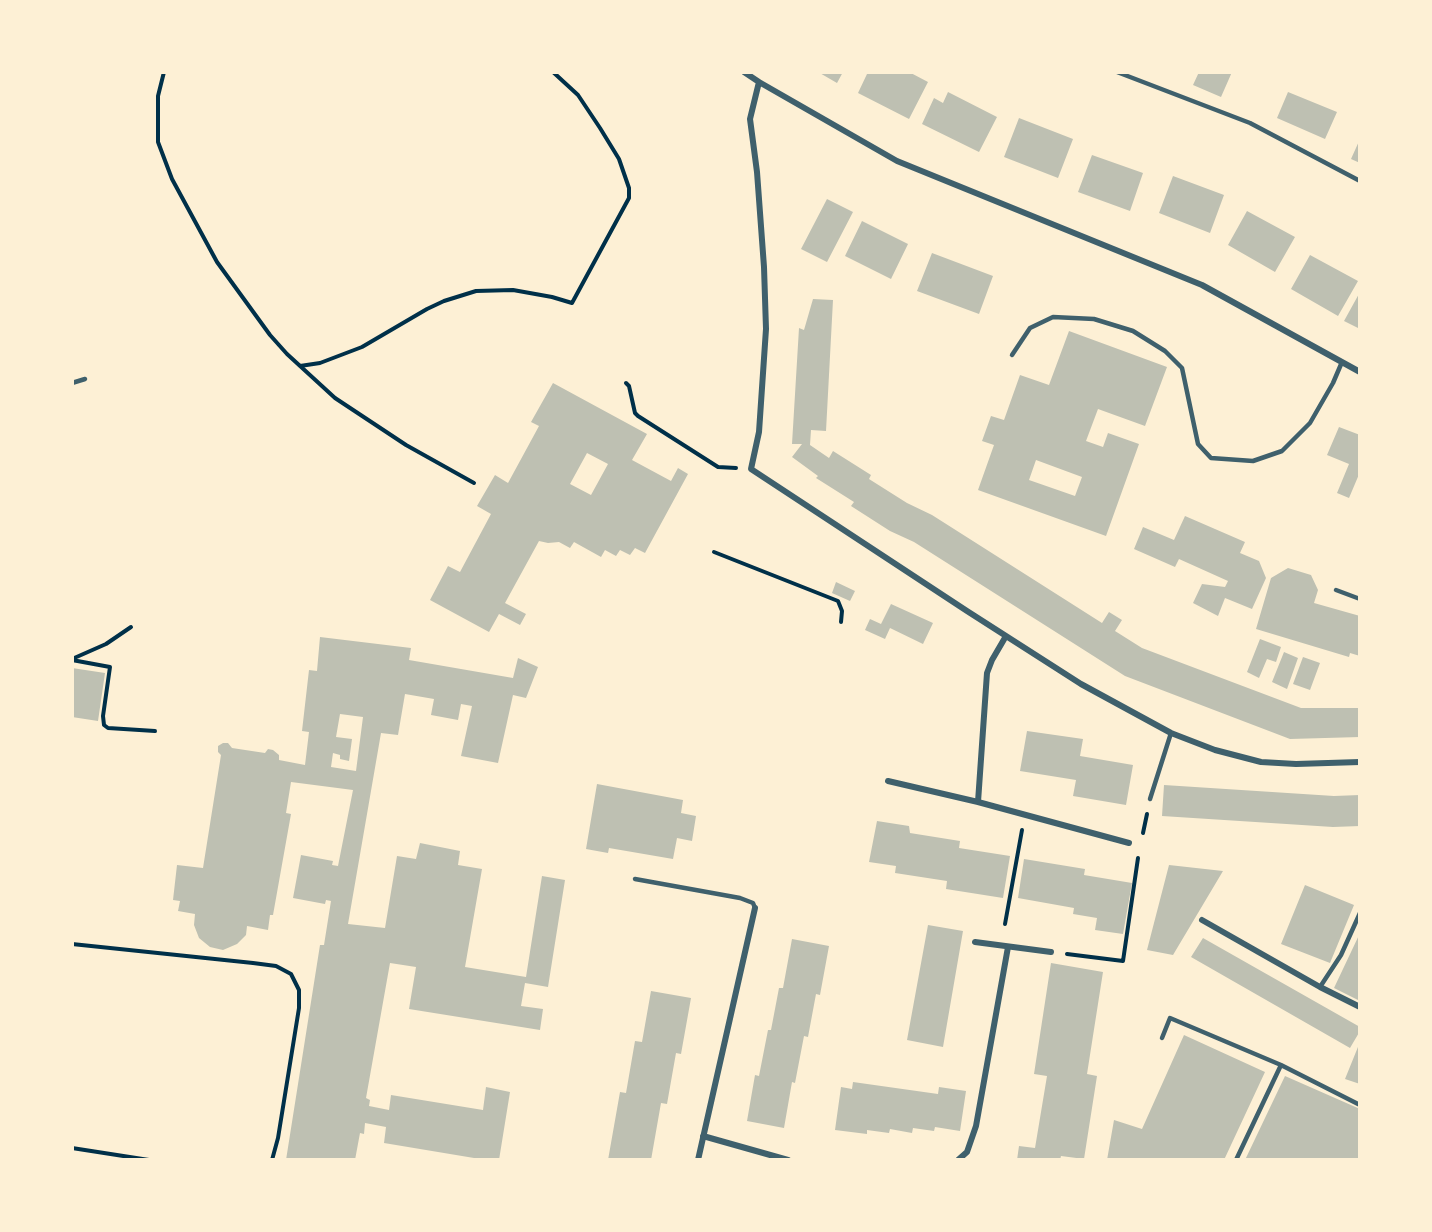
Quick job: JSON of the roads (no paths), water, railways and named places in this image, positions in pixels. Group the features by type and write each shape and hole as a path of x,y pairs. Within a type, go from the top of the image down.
{"street":[{"path":"744,72 897,161 1202,285 1360,372"},
{"path":"759,82 750,119 758,172 766,329 759,432 751,469 1081,684 1171,733 1215,750 1261,762 1296,764 1360,762"},
{"path":"978,802 987,673 1006,636"},
{"path":"888,780 1129,843"},
{"path":"698,1160 755,909"},
{"path":"1202,920 1360,1007"},
{"path":"975,942 1051,952"},
{"path":"958,1160 968,1152 976,1126 1008,947"},
{"path":"703,1136 788,1160"}],"lane":[{"path":"1117,72 1250,123 1360,181"},
{"path":"1012,355 1030,328 1053,317 1094,319 1132,331 1166,351 1182,368 1198,444 1211,458 1253,462 1282,452 1310,423 1342,362"},
{"path":"72,383 85,379"},
{"path":"1336,590 1360,599"},
{"path":"1150,799 1171,733"},
{"path":"635,879 740,898 753,903 755,909"},
{"path":"1320,987 1341,955 1360,914"},
{"path":"1162,1038 1170,1018 1281,1065 1360,1105"},
{"path":"1236,1160 1281,1065"}]}
